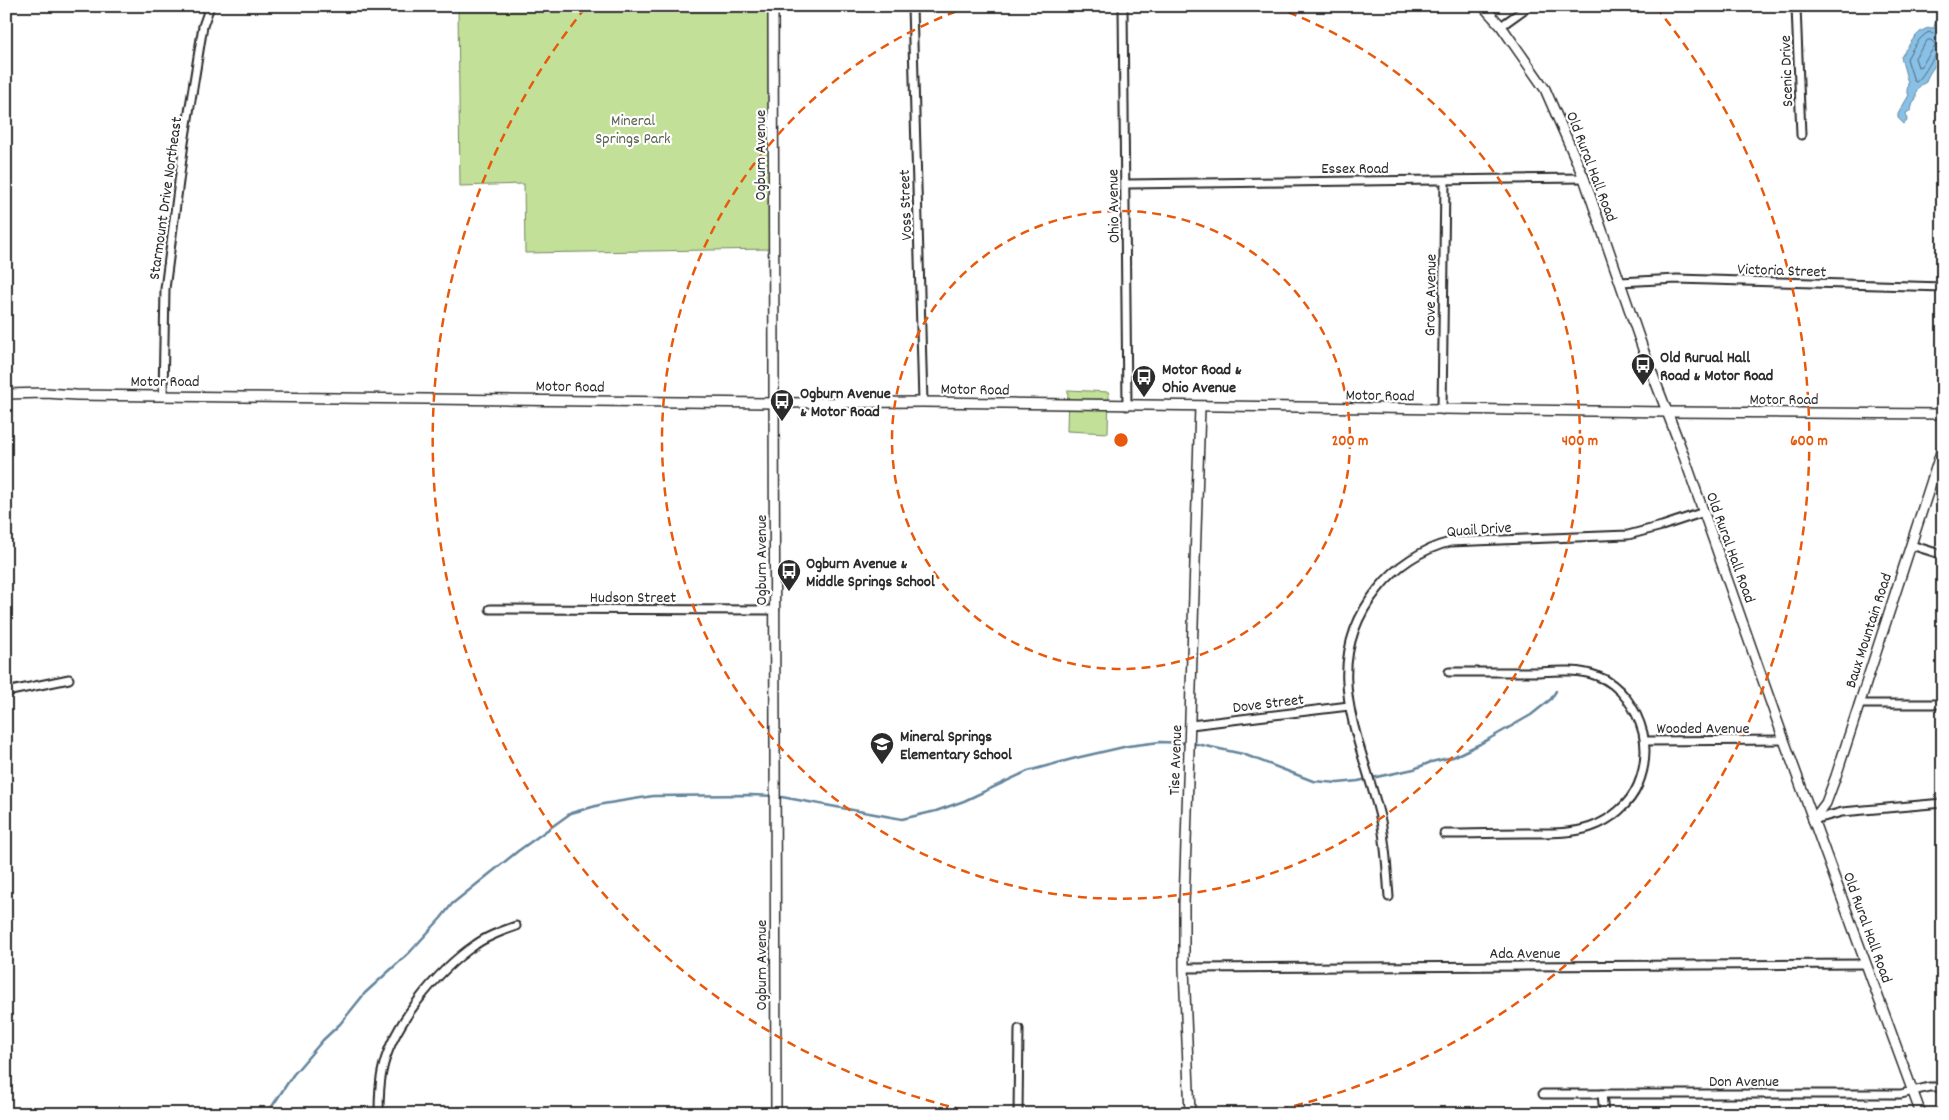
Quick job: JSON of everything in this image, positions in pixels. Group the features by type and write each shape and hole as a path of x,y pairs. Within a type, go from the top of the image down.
{"street":[{"name":"Starmount Drive Northeast","path":"163,395 163,313 171,235 202,35 210,6"},
{"name":"Ogburn Avenue","path":"773,6 776,1114"},
{"name":"Voss Street","path":"912,6 923,402"},
{"name":"Ohio Avenue","path":"1123,6 1127,406"},
{"name":"Old Rural Hall Road","path":"1483,6 1502,26 1545,89 1584,178 1784,740 1921,1114"},
{"path":"1502,26 1530,6"},
{"name":"Scenic Drive","path":"1796,6 1801,135"},
{"name":"Essex Road","path":"1126,184 1584,178"},
{"name":"Grove Avenue","path":"1442,410 1445,181"},
{"name":"Victoria Street","path":"1620,282 1677,279 1943,287"},
{"name":"Motor Road","path":"6,394 1943,414"},
{"name":"Tise Avenue","path":"1190,1114 1184,968 1184,905 1200,407"},
{"name":"Baux Mountain Road","path":"1813,820 1826,803 1943,446"},
{"name":"Quail Drive","path":"1389,897 1380,821 1349,706 1346,672 1346,658 1356,624 1373,594 1394,570 1427,550 1450,542 1628,535 1704,512"},
{"path":"1910,545 1943,555"},
{"name":"Hudson Street","path":"490,609 776,610"},
{"name":"Wooded Avenue","path":"1449,672 1580,672 1597,676 1611,683 1623,694 1639,721 1644,741 1784,740"},
{"path":"6,692 69,679"},
{"path":"1859,704 1943,704"},
{"name":"Dove Street","path":"1191,725 1349,706"},
{"path":"1444,834 1547,833 1568,832 1592,827 1614,815 1631,798 1644,766 1644,741"},
{"path":"1813,820 1842,812 1943,803"},
{"path":"379,1114 380,1085 386,1058 400,1026 410,1012 423,995 464,952 491,935 516,926"},
{"name":"Ada Avenue","path":"1184,968 1866,964"},
{"path":"1018,1114 1019,1028"},
{"name":"Don Avenue","path":"1544,1094 1902,1094 1930,1087 1943,1087"},
{"path":"1602,1094 1604,1114"}],"green space":[{"name":"Mineral Springs Park","path":"458,6 771,6 772,249 525,253 524,184 460,186"},
{"path":"1068,390 1109,392 1108,433 1067,431"}],"water":[{"path":"1943,9 1943,31 1938,28 1936,29 1943,34 1943,51 1926,82 1918,89 1911,110 1906,113 1907,121 1904,124 1898,118 1898,114 1909,95 1901,57 1919,33 1928,28 1934,28 1936,19"}],"waterway":[{"path":"1192,743 1243,754 1313,781 1338,783 1358,781 1414,769 1431,762 1453,757 1531,715 1551,699 1556,691"},
{"path":"267,1114 293,1075 323,1040 340,1024 365,993 410,952 452,904 518,851 571,813 603,804 653,796 751,795 776,796 902,819 936,811 964,801 1028,771 1076,758 1128,746 1160,742 1187,743"}],"place":[{"name":"Old Rurual Hall Road & Motor Road","path":"1643,386"},
{"name":"Motor Road & Ohio Avenue","path":"1144,398"},
{"name":"Ogburn Avenue & Motor Road","path":"782,422"},
{"name":"Ogburn Avenue & Middle Springs School","path":"789,592"},
{"name":"Mineral Springs Elementary School","path":"882,765"}]}
